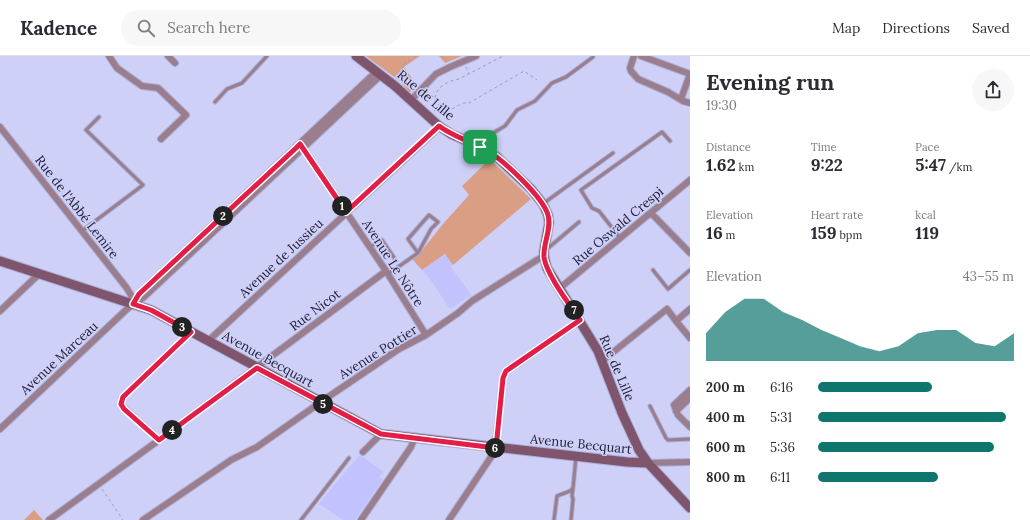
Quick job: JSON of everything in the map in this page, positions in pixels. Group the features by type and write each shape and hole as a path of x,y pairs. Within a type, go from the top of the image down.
{"street":[{"path":"109,56 117,68 142,86 158,88 186,115 161,139"},
{"path":"168,56 175,63"},
{"name":"Rue de Lille","path":"356,56 379,73 439,126 480,147 502,161 543,204 549,219 544,254 547,268 580,320 602,361 622,413 639,450 648,463 690,508"},
{"path":"410,100 436,74 476,56"},
{"path":"634,56 630,68 636,78 690,103"},
{"path":"641,56 690,74 681,99"},
{"name":"Avenue Marceau","path":"0,429 133,304 144,297 379,73"},
{"name":"Rue de l'Abbé Lemire","path":"0,126 126,287 131,295 133,304"},
{"name":"Avenue de Jussieu","path":"208,341 439,126"},
{"name":"Avenue Le Nôtre","path":"302,146 387,272 426,334"},
{"name":"Rue Oswald Crespi","path":"560,288 690,180"},
{"path":"651,213 690,253"},
{"name":"Avenue Pottier","path":"143,520 231,460 257,447 399,349 455,315 472,301 544,254"},
{"name":"Avenue Becquart","path":"0,262 151,310 381,434 638,464 648,463"},
{"name":"Rue Nicot","path":"49,520 387,272"},
{"path":"0,311 39,274"},
{"path":"602,361 667,309 690,338"},
{"path":"676,321 690,309"},
{"path":"449,520 492,458 496,448 503,378 506,371 580,320"},
{"path":"159,440 122,407 123,397 191,332"},
{"path":"690,390 674,403 678,415 690,427"},
{"path":"676,411 690,398"},
{"path":"363,452 381,434"},
{"path":"362,520 411,447 414,439"},
{"path":"648,463 690,462"}],"lane":[{"path":"215,102 227,89 242,83 267,56"},
{"path":"480,147 493,133 505,126 517,110 535,101 552,83 566,77 593,57"},
{"path":"82,231 142,185 86,130 99,117"},
{"path":"620,238 599,211 592,208 581,190 662,132 670,141"},
{"path":"543,204 613,153"},
{"path":"387,272 418,254 431,229 438,222 429,215 408,239 418,254"},
{"path":"544,254 579,222"},
{"path":"370,247 382,240 395,259"},
{"path":"653,270 668,289 690,270"},
{"path":"650,406 668,440 690,439"},
{"path":"570,520 576,457"},
{"path":"301,520 349,458"},
{"path":"554,520 557,496 570,491 573,488"}],"path":[{"path":"416,56 402,65 400,72 408,80 435,98 441,109 446,112 463,103 469,103 524,71 537,80"},
{"path":"442,56 450,67"},
{"path":"435,98 439,88 452,80 459,79 503,56"},
{"path":"462,62 469,74"},
{"path":"98,484 123,520"}],"shaded area":[{"path":"366,56 420,56 404,67 418,87 409,92 401,82"},
{"path":"439,56 462,56 445,63"},
{"path":"490,159 531,199 453,265 445,254 422,270 412,259 423,249 469,195 462,186"},
{"path":"446,254 453,265 451,267 471,295 450,309 430,279 422,270"},
{"path":"360,455 384,472 379,477 383,479 355,520 343,520 319,504"},
{"path":"34,510 43,520 24,520"}],"route":[{"path":"439,126 480,147 492,153 502,161 543,204 549,219 544,252 545,262 547,268 580,320 509,368 504,374 496,448 381,434 257,368 159,440 122,407 121,404 123,397 191,332 151,310 133,304 139,294 300,144 346,212 439,126"}]}
